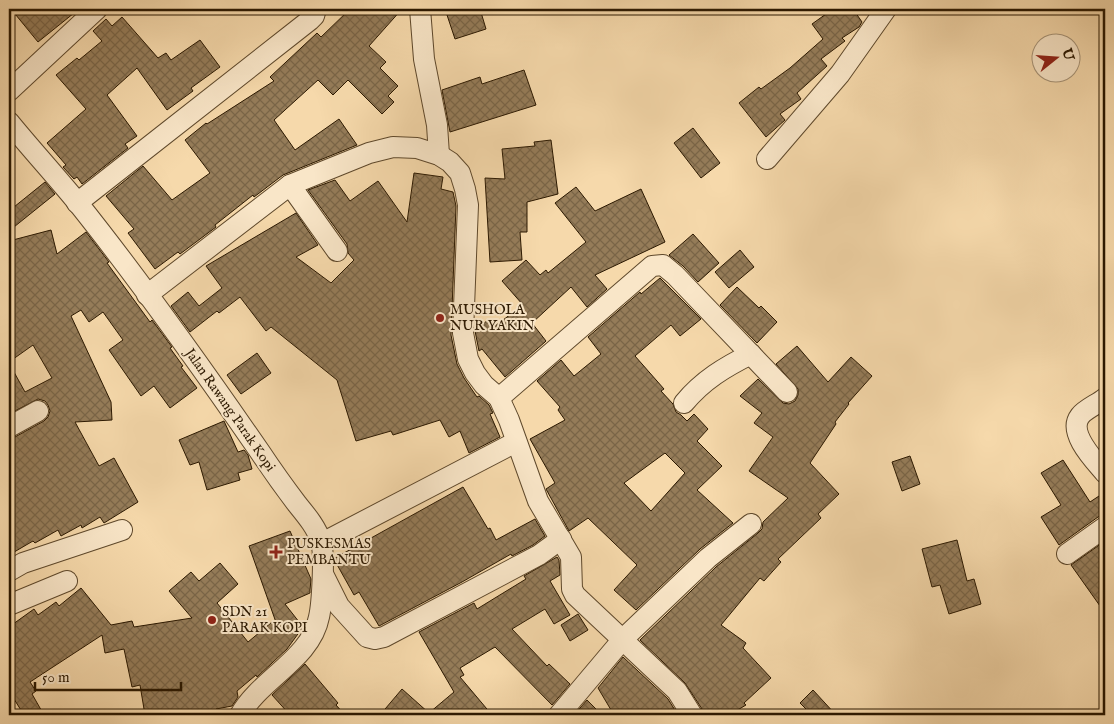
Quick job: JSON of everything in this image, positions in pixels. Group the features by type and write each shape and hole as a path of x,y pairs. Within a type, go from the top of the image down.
{"street":[{"path":"9,91 97,9"},
{"path":"77,203 310,20 316,9"},
{"path":"420,9 424,59 437,125 439,155"},
{"path":"767,159 840,74 886,9"},
{"name":"Jalan Rawang Parak Kopi","path":"9,122 77,203 147,295 309,519 322,543 319,618 315,631 306,646 258,691 240,715"},
{"path":"147,295 290,185 369,153 393,147 417,148 439,155 450,162 460,174 468,205 463,333 468,359 484,385 499,398 509,420 538,501 571,557 572,588 575,596 677,691 692,715"},
{"path":"290,185 337,251"},
{"path":"499,398 652,266 663,265 675,275 786,392"},
{"path":"684,403 706,380 751,354"},
{"path":"1105,398 1080,416 1076,425 1078,436 1084,446 1105,473"},
{"path":"9,427 38,411"},
{"path":"322,543 516,442"},
{"path":"559,715 623,640 708,558 752,524"},
{"path":"1067,554 1105,527"},
{"path":"9,572 23,562 122,530"},
{"path":"322,572 339,606 367,637 375,639 384,637 539,555 561,539"},
{"path":"9,605 67,581"}],"building":[{"path":"11,9 79,9 38,42"},
{"path":"350,9 402,9 369,46 386,62 380,68 398,86 388,96 394,102 382,114 348,80 333,95 318,80 274,120 295,150 339,119 357,145 283,175 254,197 253,195 215,225 216,227 180,254 178,252 155,269 128,233 134,229 106,196 143,166 172,200 210,173 185,140 206,123 274,81 270,77 317,33 321,37"},
{"path":"456,9 480,9 486,29 455,39 446,12"},
{"path":"833,9 853,9 862,22 859,27 842,38 845,41 821,59 827,66 797,93 801,99 780,114 785,120 766,137 739,103 759,87 761,89 790,68 823,39 812,24"},
{"path":"122,17 158,58 166,53 171,60 200,40 220,67 191,88 193,91 167,110 137,68 107,95 137,136 125,144 128,148 82,184 77,177 74,179 63,167 66,165 47,143 86,109 56,75 77,58 79,60 102,41 93,31 106,19 112,26"},
{"path":"524,70 536,105 450,132 442,90 480,77 482,84"},
{"path":"693,128 720,163 701,178 674,143"},
{"path":"551,140 558,194 527,202 527,232 520,232 522,260 490,262 485,178 505,179 502,149 535,146 534,142"},
{"path":"414,173 443,177 441,189 453,192 456,206 451,335 457,364 477,397 479,396 489,405 493,413 490,414 500,437 469,453 460,431 449,437 440,420 393,435 391,431 356,441 337,380 271,327 266,331 240,297 219,313 217,311 190,332 171,306 188,292 199,306 222,288 206,266 296,213 318,245 296,257 331,283 354,260 348,253 347,244 308,190 335,180 350,201 378,181 407,222"},
{"path":"45,182 55,194 9,231 9,211"},
{"path":"576,187 595,211 641,189 665,242 595,275 607,289 587,307 571,287 532,323 546,341 505,377 482,349 479,351 475,331 489,319 495,326 523,305 502,281 526,260 540,275 546,270 548,273 586,242 555,203"},
{"path":"51,230 57,254 86,232 150,322 152,320 172,347 170,348 183,366 181,367 197,388 170,408 154,386 141,396 109,350 123,340 103,312 89,322 81,310 71,316 111,402 112,420 75,422 99,466 114,458 138,502 104,523 100,517 82,528 81,525 61,536 58,530 35,543 33,541 9,555 9,439 44,421 50,411 45,401 38,399 9,414 9,363 25,392 52,378 33,345 9,362 9,241"},
{"path":"693,234 719,263 698,282 669,255"},
{"path":"740,250 754,267 729,288 715,272"},
{"path":"660,278 701,319 680,336 671,325 635,356 664,389 661,391 673,404 676,412 687,421 694,414 708,429 697,441 722,466 697,490 733,523 700,549 636,610 614,590 637,565 588,518 569,531 546,489 555,483 530,439 565,420 558,410 560,407 537,381 561,360 574,376 601,354 588,337 640,292 641,294","holes":["665,453 685,473 651,511 624,483"]},
{"path":"737,287 759,308 761,306 777,322 757,343 720,305"},
{"path":"797,346 828,382 851,357 872,376 848,403 810,463 839,494 818,514 821,518 778,559 781,562 764,581 760,578 721,625 746,643 743,648 771,678 744,703 746,705 729,715 704,715 685,683 640,640 716,567 758,533 762,529 763,522 788,498 749,471 773,437 754,423 762,413 740,396 758,379 783,403 789,404 795,401 798,389 776,364"},
{"path":"257,353 271,373 241,394 227,375"},
{"path":"224,421 238,452 244,450 248,455 252,469 238,473 240,480 207,490 199,462 190,465 179,440"},
{"path":"910,456 920,484 902,491 892,462"},
{"path":"1063,460 1090,502 1105,492 1105,515 1098,517 1059,545 1041,517 1061,505 1041,473"},
{"path":"463,487 496,540 535,519 545,536 533,545 512,556 511,554 379,626 359,592 354,595 335,558"},
{"path":"290,531 311,579 310,593 285,604 303,627 287,649 257,677 256,675 237,691 238,697 232,706 216,709 217,715 145,715 140,685 132,687 124,649 105,653 102,635 30,682 36,691 32,694 44,715 24,715 9,691 9,627 34,609 38,615 56,602 59,606 81,588 111,625 132,621 134,627 192,618 169,591 191,572 199,581 220,563 238,584 217,603 248,642 272,622 278,628 249,546"},
{"path":"957,540 967,581 974,579 981,604 949,614 940,585 932,587 922,549"},
{"path":"1105,541 1105,613 1071,565"},
{"path":"557,557 560,575 550,581 570,615 554,624 545,609 512,629 547,666 549,664 570,684 552,705 495,647 460,668 464,675 460,677 492,715 380,715 402,689 429,713 454,692 419,632 474,603 477,609 526,579 524,576"},
{"path":"578,614 588,630 570,641 561,625"},
{"path":"623,657 668,699 678,715 614,715 598,688"},
{"path":"305,664 338,703 336,705 345,715 290,715 272,695"},
{"path":"813,690 836,715 812,715 800,703"},
{"path":"587,700 602,715 574,715"}],"place":[{"name":"MUSHOLA NUR YAKIN","path":"440,318"},
{"name":"PUSKESMAS PEMBANTU","path":"276,552"},
{"name":"SDN 21 PARAK KOPI","path":"212,620"}]}
